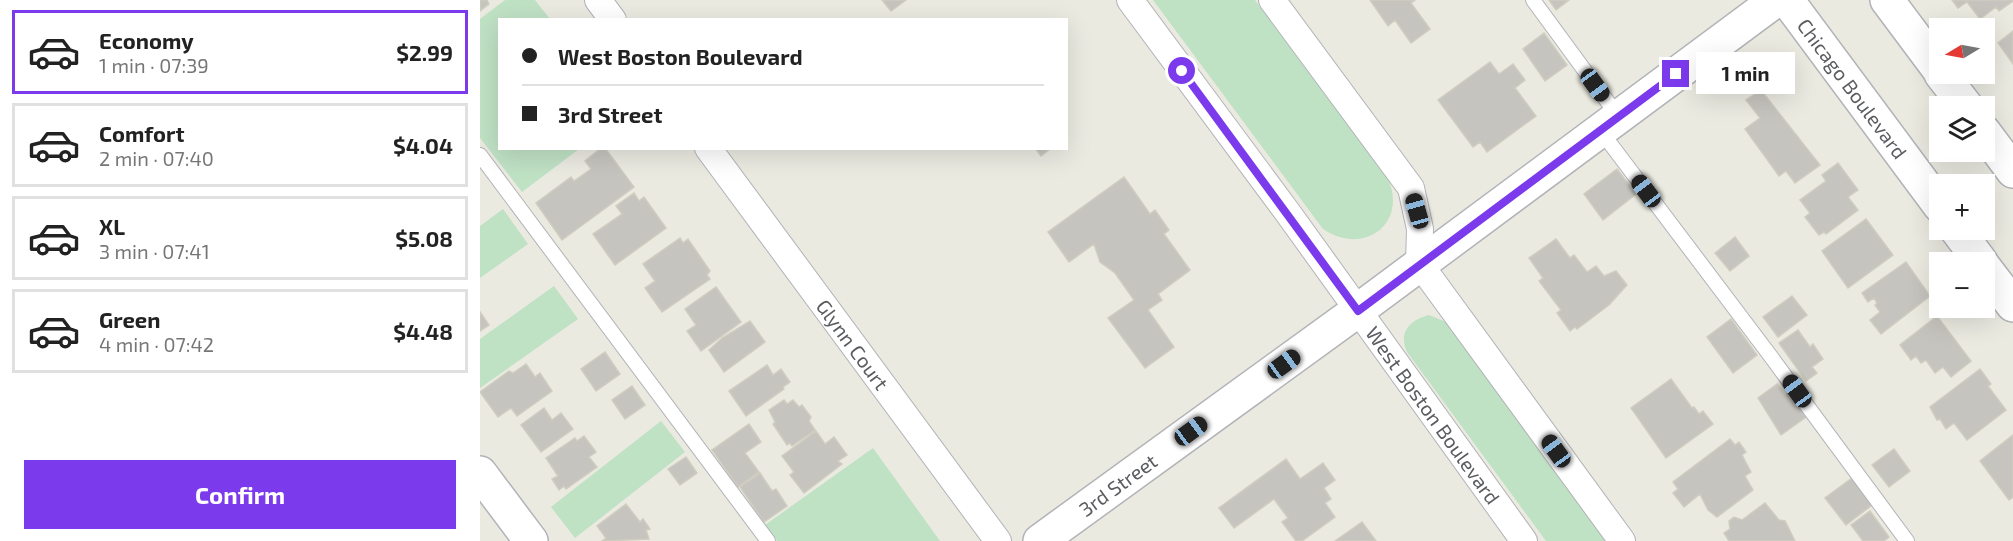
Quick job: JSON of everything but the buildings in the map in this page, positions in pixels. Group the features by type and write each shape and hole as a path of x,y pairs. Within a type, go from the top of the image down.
{"street":[{"path":"598,0 612,18"},
{"name":"West Boston Boulevard","path":"1130,0 1524,541"},
{"path":"1272,0 1411,188 1420,229 1419,263 1622,541"},
{"name":"3rd Street","path":"1040,541 1358,311 1419,263 1776,0"},
{"name":"Chicago Boulevard","path":"1787,0 1929,191"},
{"path":"1887,0 1929,57"},
{"path":"1949,84 1958,96"},
{"path":"1995,147 2013,171"},
{"name":"Glynn Court","path":"709,150 998,541"},
{"path":"1995,281 2013,305"},
{"path":"480,473 531,541"}],"lane":[{"path":"1533,0 1609,123 1770,354 1907,541"},
{"path":"480,155 768,541"}],"green space":[{"path":"505,0 535,0 549,18 498,18 498,150 578,150 522,192 480,138 480,19"},
{"path":"1153,0 1255,0 1388,179 1393,195 1392,209 1387,222 1367,237 1353,239 1338,237 1323,229"},
{"path":"503,209 528,244 480,278 480,226"},
{"path":"554,286 578,319 480,388 480,339"},
{"path":"1429,315 1446,322 1608,541 1546,541 1407,352 1405,333 1416,320"},
{"path":"661,421 685,452 575,538 551,507"},
{"path":"873,448 940,541 777,541 765,525"}],"route":[{"path":"1182,71 1358,311 1419,263 1676,74"}]}
